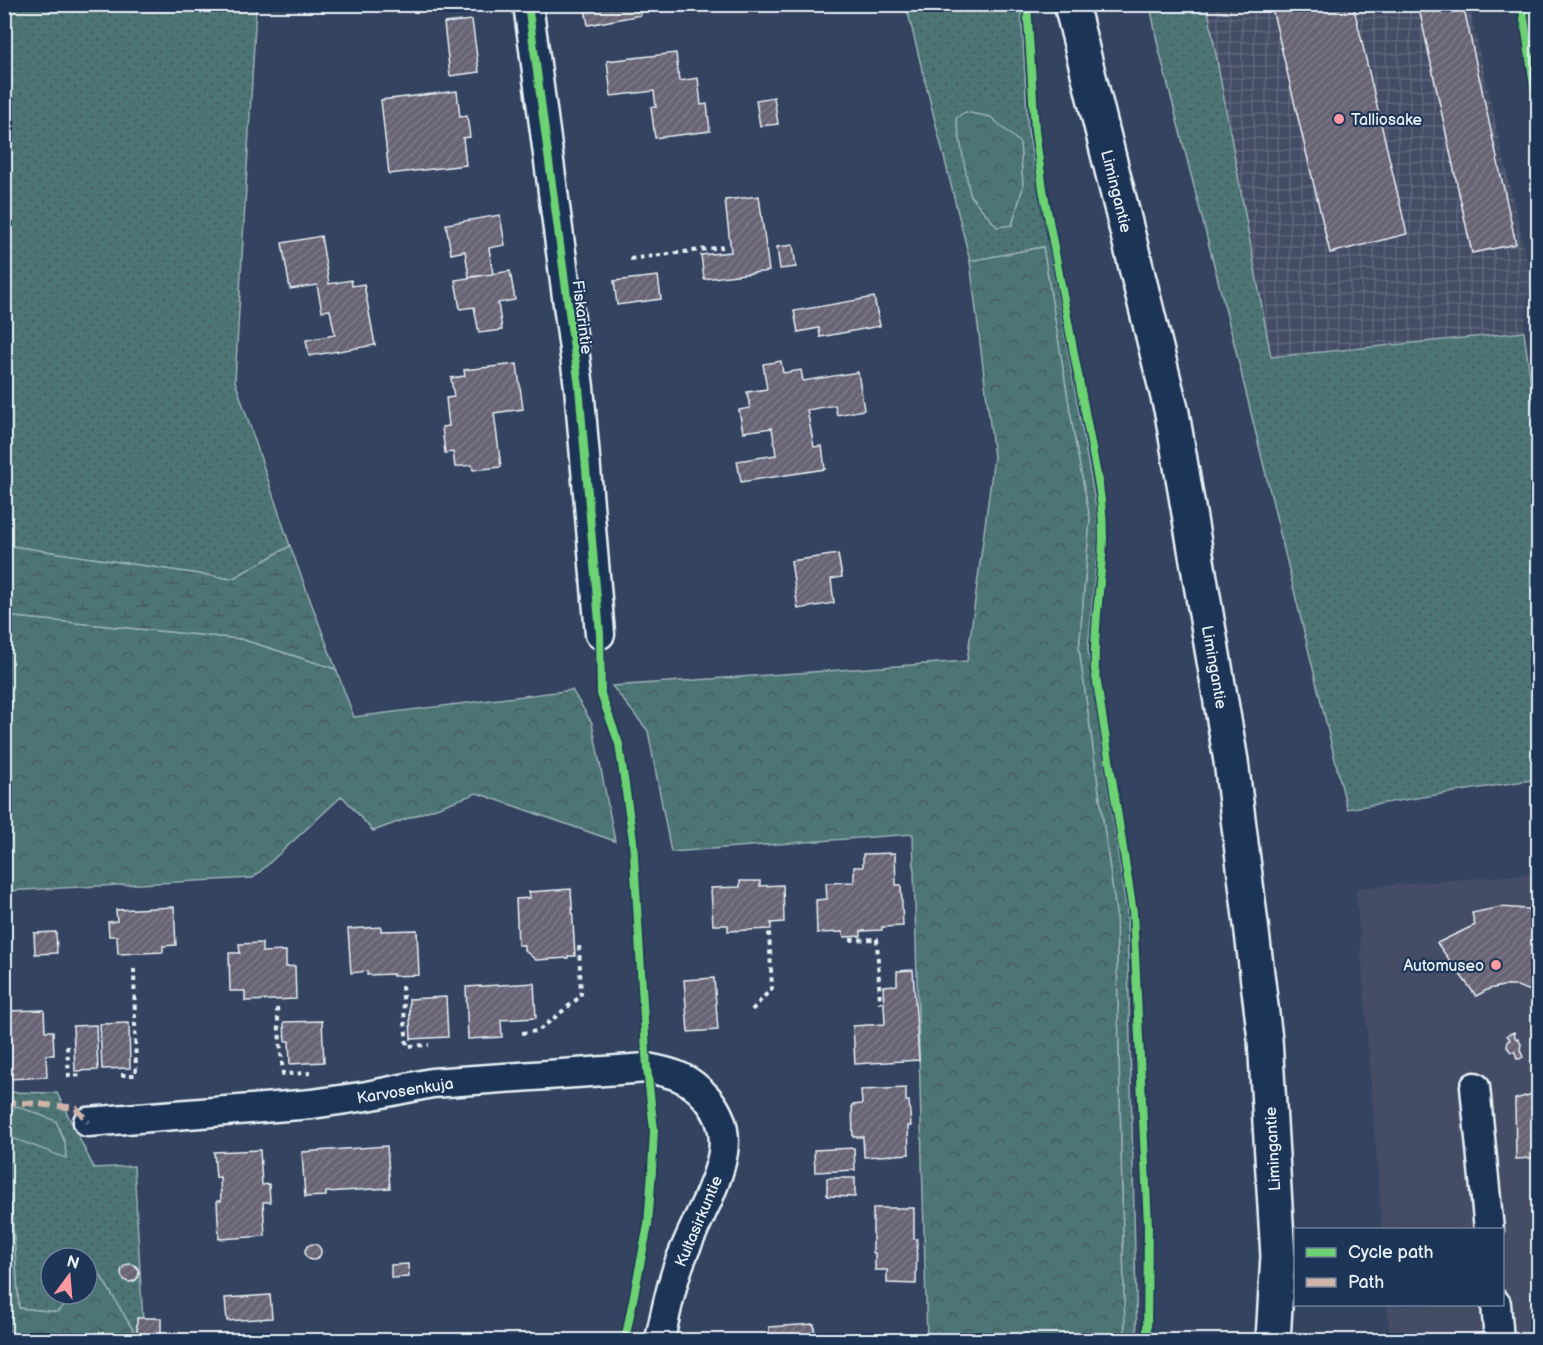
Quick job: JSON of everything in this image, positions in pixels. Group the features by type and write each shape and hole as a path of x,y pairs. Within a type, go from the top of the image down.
{"main road":[{"name":"Limingantie","path":"1071,4 1172,413 1231,761 1265,1039 1278,1256 1273,1341"}],"street":[{"name":"Fiskarintie","path":"528,4 579,387 600,634"},
{"name":"Karvosenkuja","path":"88,1122 312,1104 432,1083 647,1068 665,1071 683,1078 697,1086 711,1102"},
{"path":"1475,1087 1489,1228"},
{"name":"Kultasirkuntie","path":"660,1341 679,1265 719,1172 724,1150 719,1116 711,1102"},
{"path":"1496,1306 1499,1341"}],"path":[{"path":"630,259 723,247"},
{"path":"752,1010 772,988 769,932"},
{"path":"850,940 877,939 879,1004"},
{"path":"522,1033 537,1030 581,996 579,943"},
{"path":"121,1075 136,1075 134,969"},
{"path":"402,986 406,1046 429,1044"},
{"path":"277,1008 283,1074 311,1073"},
{"path":"67,1046 69,1076 81,1076"}],"shaded area":[{"path":"1207,5 1469,5 1531,279 1524,332 1271,357"},
{"path":"1538,873 1538,1340 1390,1340 1387,1306 1504,1306 1504,1228 1382,1228 1356,888"}],"green space":[{"path":"239,4 256,8 235,381 290,546 232,579 5,545 4,5"},
{"path":"906,5 1021,5 1028,131 1097,512 1098,542 1088,649 1127,913 1137,1340 1125,1340 1116,913 1079,649 1090,519 1043,247 970,261","holes":["1020,143 1023,187 1012,225"]},
{"path":"1150,5 1207,5 1271,357 1524,332 1538,435 1538,779 1347,809 1233,339 1158,46"},
{"path":"965,112 991,117 1020,143 1023,187 1012,225 997,227 970,195 956,118"},
{"path":"1043,247 1090,519 1079,649 1116,913 1125,1340 927,1340 913,834 671,852 648,731 612,686 967,661 994,457 970,261"},
{"path":"5,545 232,579 290,546 336,669 241,639 5,616"},
{"path":"5,616 241,639 336,669 354,717 572,690 592,723 615,841 477,793 373,831 342,796 253,878 5,891"},
{"path":"4,1092 57,1093 94,1168 134,1166 144,1340 139,1340 99,1274 99,1246 39,1246 39,1306 64,1306 57,1312 19,1308 11,1197 5,1186"},
{"path":"17,1106 56,1121 65,1143 66,1158 7,1136 7,1114"},
{"path":"5,1186 11,1197 19,1308 57,1312 64,1306 99,1306 99,1273 139,1340 5,1340"}],"building":[{"path":"584,4 639,4 641,15 588,25"},
{"name":"Talliosake","path":"1271,4 1353,4 1407,234 1330,253"},
{"name":"Talliosake","path":"1418,4 1463,4 1516,244 1472,253"},
{"path":"472,20 479,72 450,76 444,23"},
{"path":"676,53 679,81 698,78 701,105 707,104 710,131 655,138 651,107 656,107 654,91 611,96 607,61"},
{"path":"457,91 460,117 467,116 470,137 463,138 466,165 389,174 381,100"},
{"path":"774,97 778,124 760,126 756,100"},
{"path":"759,196 769,271 704,279 701,255 731,252 725,200"},
{"path":"500,215 505,245 489,248 493,274 469,277 465,251 451,254 446,224"},
{"path":"321,236 329,284 351,280 352,286 364,284 375,345 309,356 306,340 335,335 330,310 322,311 317,285 290,289 282,243"},
{"path":"793,245 796,267 780,269 777,247"},
{"path":"510,271 515,300 498,303 502,330 479,333 474,307 460,309 455,280"},
{"path":"658,276 661,299 617,305 614,281"},
{"path":"874,297 880,326 820,337 819,328 798,332 794,311"},
{"path":"781,361 783,373 801,370 803,381 858,372 864,410 837,415 835,405 807,410 814,447 822,446 825,469 741,482 737,461 776,455 772,428 743,432 739,410 750,408 747,392 767,389 763,364"},
{"path":"517,364 523,409 494,413 501,467 473,470 472,465 455,467 453,452 445,453 442,427 449,426 446,398 454,397 451,378 465,376 464,370"},
{"path":"838,554 842,577 831,579 834,603 798,609 791,561"},
{"path":"895,853 896,885 901,885 903,926 861,931 861,936 844,937 843,932 817,933 816,900 827,899 826,883 854,882 854,867 863,867 863,854"},
{"path":"740,881 760,881 760,886 783,885 784,922 771,923 771,929 728,931 728,925 713,925 711,888 740,887"},
{"path":"571,889 575,956 536,960 524,950 524,945 518,945 516,899 530,898 529,892"},
{"path":"174,907 176,945 163,946 163,952 118,954 117,936 109,936 108,922 117,921 116,910"},
{"name":"Automuseo","path":"1501,907 1538,910 1538,995 1517,986 1503,986 1489,989 1476,996 1437,943 1475,925 1472,913"},
{"path":"381,927 381,931 417,930 419,975 367,975 367,971 351,973 348,929"},
{"path":"56,932 57,953 35,954 34,933"},
{"path":"262,943 262,952 286,951 286,967 295,966 296,999 245,1001 245,991 230,991 229,953 240,953 239,944"},
{"path":"913,970 919,1060 855,1064 853,1026 885,1024 883,986 897,985 897,971"},
{"path":"714,978 718,1030 688,1032 684,980"},
{"path":"534,983 536,1018 501,1020 502,1037 468,1039 466,987"},
{"path":"446,997 448,1037 411,1039 409,999"},
{"path":"44,1010 45,1031 53,1031 54,1055 46,1055 47,1077 9,1079 7,1050 4,1050 4,1027 7,1027 6,1011"},
{"path":"322,1021 324,1062 290,1064 289,1041 285,1041 284,1022"},
{"path":"129,1023 130,1068 102,1069 100,1024"},
{"path":"96,1025 98,1070 75,1071 73,1026"},
{"path":"1514,1032 1515,1038 1521,1044 1520,1050 1523,1057 1519,1059 1515,1052 1511,1052 1507,1047 1510,1040 1507,1035"},
{"path":"906,1088 911,1126 908,1126 909,1154 864,1157 863,1137 853,1137 852,1105 862,1104 861,1090"},
{"path":"1538,1090 1538,1155 1516,1159 1515,1099"},
{"path":"387,1146 390,1188 326,1192 326,1196 305,1197 302,1152"},
{"path":"854,1148 855,1170 815,1172 814,1150"},
{"path":"260,1150 262,1185 269,1184 270,1202 263,1202 265,1236 219,1239 217,1201 221,1201 220,1177 216,1178 214,1152"},
{"path":"827,1178 855,1178 855,1197 827,1196"},
{"path":"873,1208 914,1208 914,1239 917,1239 916,1284 887,1283 887,1270 875,1270"},
{"path":"313,1244 321,1252 313,1260 305,1252"},
{"path":"130,1264 136,1267 139,1273 136,1279 130,1282 124,1279 121,1273 124,1267"},
{"path":"408,1264 409,1277 391,1278 391,1265"},
{"path":"270,1295 272,1318 227,1321 225,1298"},
{"path":"137,1318 161,1318 161,1336 137,1336"},
{"path":"814,1324 815,1340 769,1340 769,1327"}],"marked path":[{"path":"4,1103 76,1108 88,1122"}],"cycle path":[{"path":"528,4 579,387 600,634 601,694 619,744 633,840 647,1068 654,1130 648,1225 625,1340"},
{"path":"1027,4 1035,131 1043,189 1102,506 1103,538 1095,637 1095,670 1133,912 1148,1225 1147,1340"},
{"path":"1522,4 1538,113"}],"place":[{"name":"Talliosake","path":"1339,119"},
{"name":"Automuseo","path":"1496,965"}]}
